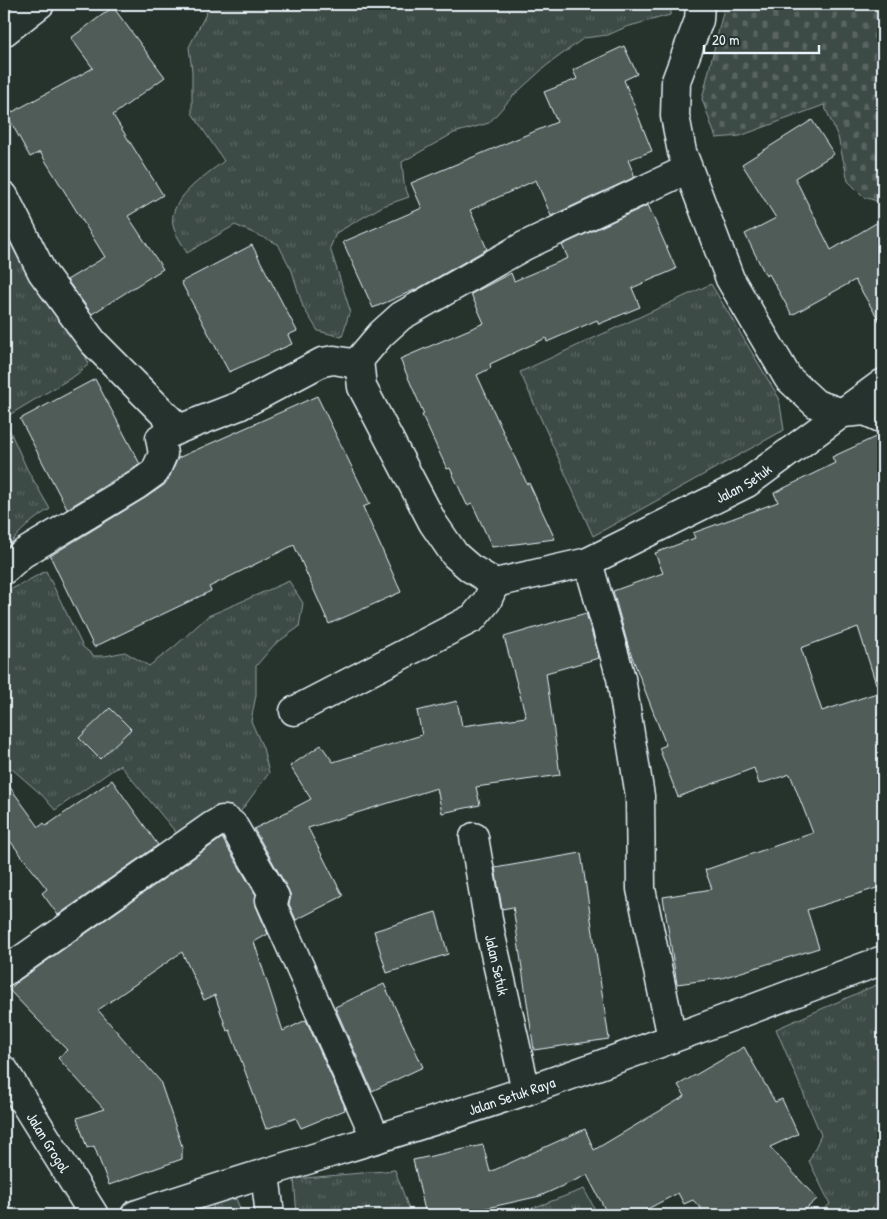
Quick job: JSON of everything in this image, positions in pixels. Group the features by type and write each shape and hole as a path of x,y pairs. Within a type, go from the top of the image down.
{"street":[{"path":"4,32 40,4"},
{"path":"700,4 699,20 676,81 675,116 682,152 730,279 788,378 816,404 843,413 865,412 883,419"},
{"path":"4,570 22,554 137,485 155,472 164,454 160,438 239,406 322,362 334,360 350,363 359,360 381,334 402,316 524,246 688,169"},
{"path":"4,196 42,272 93,342 179,429"},
{"path":"294,712 473,618 487,601 496,583 470,568 455,555 434,523 362,387 359,360"},
{"name":"Jalan Setuk","path":"496,583 588,562 747,483 883,383"},
{"path":"588,562 621,678 640,796 641,888 672,1038"},
{"path":"4,972 212,826 222,820 226,820 234,825 275,897 270,900 376,1139"},
{"name":"Jalan Setuk","path":"474,838 491,936 526,1091"},
{"name":"Jalan Setuk Raya","path":"135,1215 214,1188 265,1174 526,1091 883,960"},
{"name":"Jalan Grogol","path":"4,1070 94,1215"},
{"path":"265,1174 270,1215"}],"green space":[{"path":"215,4 673,4 670,15 626,27 608,35 584,38 546,66 513,96 489,123 454,133 402,162 404,184 409,197 383,206 336,233 330,248 350,310 342,337 318,331 303,307 292,271 278,244 235,225 187,253 174,229 175,209 181,199 198,181 224,161 192,113 192,71 189,47 210,6"},
{"path":"725,4 883,4 883,203 864,197 848,181 838,137 824,105 740,136 716,138 702,99"},
{"path":"4,230 19,260 25,265 83,351 89,364 76,375 4,418"},
{"path":"711,284 779,398 784,430 593,536 520,372"},
{"path":"4,418 27,469 50,509 24,529 12,541 4,554"},
{"path":"46,571 83,647 94,656 125,652 149,666 174,647 208,616 289,581 303,603 299,627 274,645 256,666 256,695 251,721 263,748 269,773 241,811 216,820 184,842 120,765 55,810 42,795 11,768 4,768 4,593"},
{"path":"876,985 883,997 883,1215 817,1215 830,1204 809,1161 821,1135 776,1029"},
{"path":"395,1170 411,1215 297,1215 294,1179"},
{"path":"584,1189 598,1215 509,1215 525,1211"},
{"path":"236,1199 243,1215 208,1215 216,1202"}],"building":[{"path":"113,7 165,77 113,115 163,195 128,216 163,269 92,314 67,280 105,257 40,152 30,157 7,115 93,68 71,38"},
{"path":"624,46 637,74 624,80 652,151 628,160 635,177 551,216 536,180 470,210 487,249 419,288 373,308 343,242 422,208 411,183 557,122 544,92 577,79 573,70"},
{"path":"812,120 834,154 795,178 831,250 883,219 883,327 855,280 792,315 769,274 766,276 745,234 776,218 742,164"},
{"path":"648,205 676,269 632,288 640,307 599,324 597,320 547,342 546,338 490,364 491,368 477,375 527,484 529,483 555,539 492,547 472,503 467,505 450,468 447,469 422,415 424,414 400,359 484,323 471,294 511,273 514,281 568,258 562,245"},
{"path":"252,245 297,331 288,335 292,344 229,372 181,282"},
{"path":"95,379 140,464 67,509 20,419"},
{"path":"317,396 370,504 363,507 401,592 329,624 294,545 209,587 211,591 94,647 50,556 164,485 178,458"},
{"path":"882,434 883,683 876,684 858,627 801,648 822,711 883,691 883,886 807,910 819,948 722,978 677,984 663,897 712,889 705,870 813,833 790,774 759,784 754,768 678,797 659,748 666,745 629,649 613,591 663,573 655,553 695,538 693,533 778,502 774,493 835,463 832,457"},
{"path":"586,613 599,658 546,673 560,775 476,787 480,805 442,813 437,788 308,828 343,896 296,920 289,904 291,896 288,889 254,829 311,799 290,766 321,745 333,762 422,735 417,711 457,701 462,726 526,717 504,637"},
{"path":"110,708 131,729 100,759 79,738"},
{"path":"4,779 39,827 44,823 46,826 112,780 158,845 58,915 42,893 47,889 4,833"},
{"path":"222,838 256,895 256,906 268,934 254,942 283,1031 306,1020 345,1110 301,1128 296,1118 266,1129 230,1030 227,1031 215,995 204,1000 182,952 98,1010 160,1081 182,1146 182,1159 109,1185 94,1146 87,1148 77,1118 104,1109 58,1058 67,1050 9,990 18,981"},
{"path":"581,853 609,1039 534,1050 513,907 502,909 495,868"},
{"path":"436,912 448,954 387,973 374,931"},
{"path":"384,984 423,1067 372,1091 335,1007"},
{"path":"744,1047 775,1102 782,1099 798,1134 770,1147 817,1199 799,1215 707,1215 693,1200 684,1204 678,1193 636,1215 608,1215 587,1175 540,1196 456,1215 426,1215 413,1160 483,1145 490,1172 585,1129 594,1150 685,1096 678,1085"}]}
